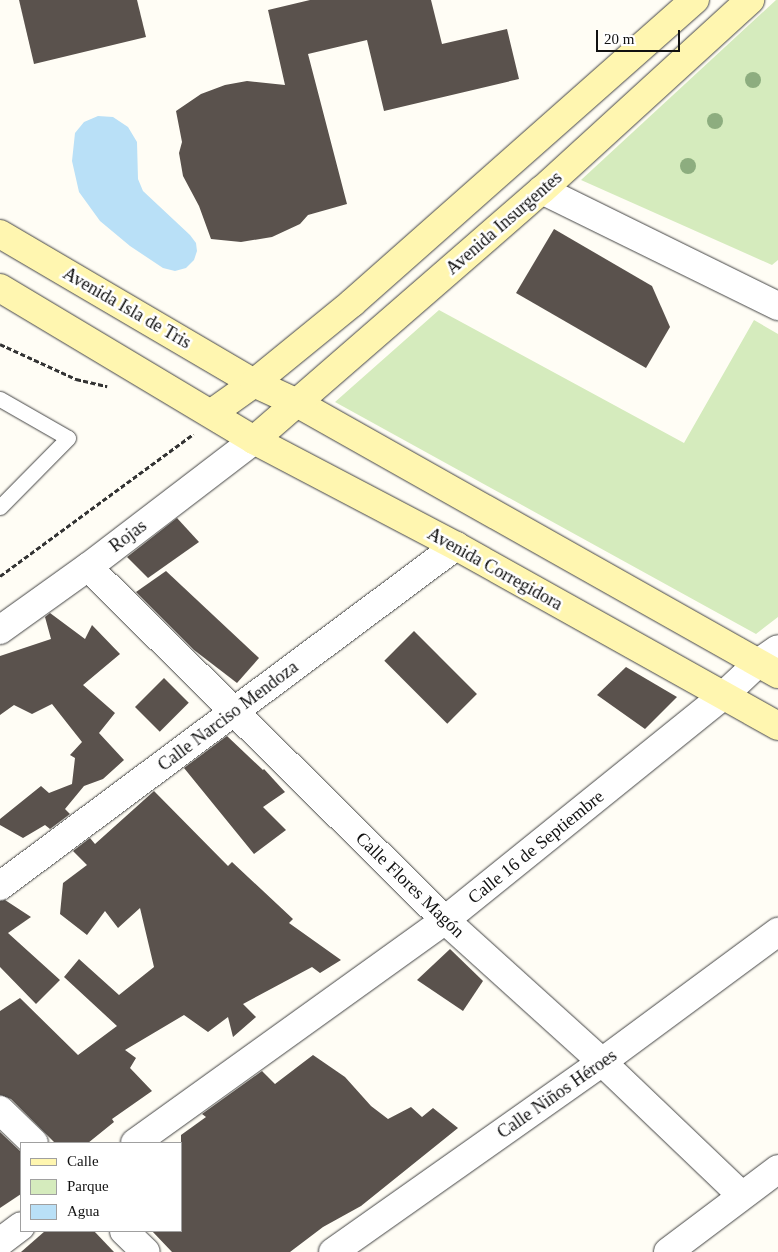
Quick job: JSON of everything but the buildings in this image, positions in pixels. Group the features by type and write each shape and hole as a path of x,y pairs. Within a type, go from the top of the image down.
{"main road":[{"path":"0,288 207,421 352,303 695,0"},
{"name":"Avenida Insurgentes","path":"254,440 542,190 733,6"},
{"name":"Avenida Isla de Tris","path":"0,234 254,383"},
{"path":"254,383 297,403 771,662"},
{"name":"Avenida Corregidora","path":"207,421 254,440 456,546 778,726"}],"street":[{"path":"542,190 772,294"},
{"name":"Rojas","path":"0,630 88,567 254,440"},
{"name":"Calle Narciso Mendoza","path":"0,886 456,546"},
{"name":"Calle Flores Magón","path":"88,567 445,920 602,1062 741,1195"},
{"name":"Calle 16 de Septiembre","path":"136,1142 445,920 723,696 771,662"},
{"name":"Calle Niños Héroes","path":"333,1252 602,1062 778,932"},
{"path":"0,1110 33,1142"},
{"path":"668,1252 741,1195 778,1169"},
{"path":"0,1242 20,1227"},
{"path":"125,1232 146,1252"}],"lane":[{"path":"0,399 68,438 0,507"}],"path":[{"path":"0,344 76,380 114,388"},
{"path":"0,576 207,421"}],"green space":[{"path":"778,0 778,260 772,265 581,180"},
{"path":"439,310 684,443 754,320 778,334 778,617 756,634 335,402"}],"water":[{"path":"98,116 113,117 128,127 137,142 138,179 143,191 190,235 196,243 197,251 194,260 186,268 175,271 163,268 130,246 100,221 79,192 72,161 75,133 84,122"}]}
